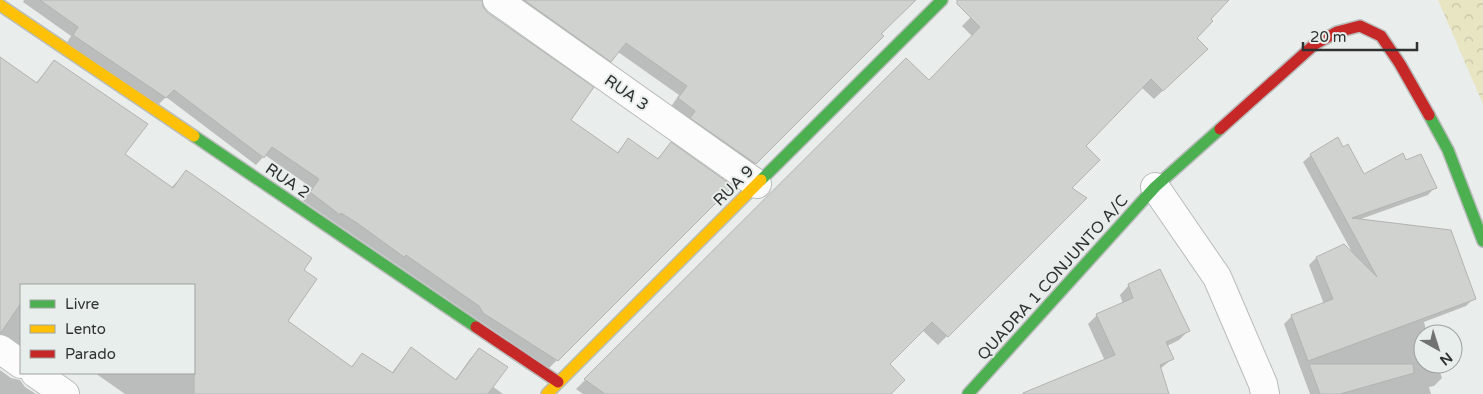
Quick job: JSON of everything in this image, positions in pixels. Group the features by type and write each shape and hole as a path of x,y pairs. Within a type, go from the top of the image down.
{"street":[{"name":"RUA 3","path":"497,0 757,184"},
{"name":"RUA 9","path":"547,394 942,0"},
{"name":"RUA 2","path":"0,5 558,382"},
{"name":"QUADRA 1 CONJUNTO A/C","path":"972,392 1155,187 1315,44 1337,32 1360,26 1381,36 1400,64 1448,150 1483,241"},
{"path":"1155,187 1216,277 1263,384 1265,394"},
{"path":"0,349 20,363"},
{"path":"36,374 66,394"}],"green space":[{"path":"1438,0 1483,0 1483,104"}],"building":[{"path":"40,0 482,0 483,7 488,13 594,87 571,120 618,153 628,138 658,159 671,142 733,186 558,361 483,313 479,306 406,255 404,257 357,223 341,213 340,215 310,192 319,179 272,147 264,158 174,90 166,98 73,35 78,27"},
{"path":"524,0 916,0 881,34 884,36 756,164 690,118 695,111 678,98 687,86 626,43 611,62"},
{"path":"957,0 1229,0 1211,19 1213,21 1197,38 1208,49 1163,91 1151,79 1086,146 1100,160 1072,188 1087,198 948,337 932,322 890,364 905,380 891,394 605,394 584,379 906,58 929,80 980,27 957,4"},
{"path":"0,57 37,83 54,60 148,124 125,154 173,188 186,170 312,258 304,270 317,279 288,321 352,367 362,353 393,373 411,347 456,380 479,348 508,367 488,394 194,394 195,284 20,284 20,304 0,334"},
{"path":"1338,137 1343,147 1348,144 1364,174 1403,153 1406,160 1421,154 1437,188 1352,218 1451,230 1476,299 1308,361 1291,315 1333,299 1316,257 1344,244 1377,277 1310,154"},
{"path":"1160,269 1190,331 1166,342 1174,359 1160,365 1169,394 1023,394 1115,355 1096,314 1133,298 1128,284"},
{"path":"1309,364 1413,364 1413,373 1340,394 1320,394"}],"traffic: fast":[{"path":"761,180 942,0"},
{"path":"1429,115 1448,150 1483,241"},
{"path":"968,394 1155,187 1220,129"},
{"path":"194,136 476,327"}],"traffic: slow":[{"path":"0,5 194,136"},
{"path":"547,394 761,180"}],"traffic: jam":[{"path":"1220,129 1315,44 1337,32 1360,26 1381,36 1400,64 1429,115"},
{"path":"476,327 558,382"}]}
